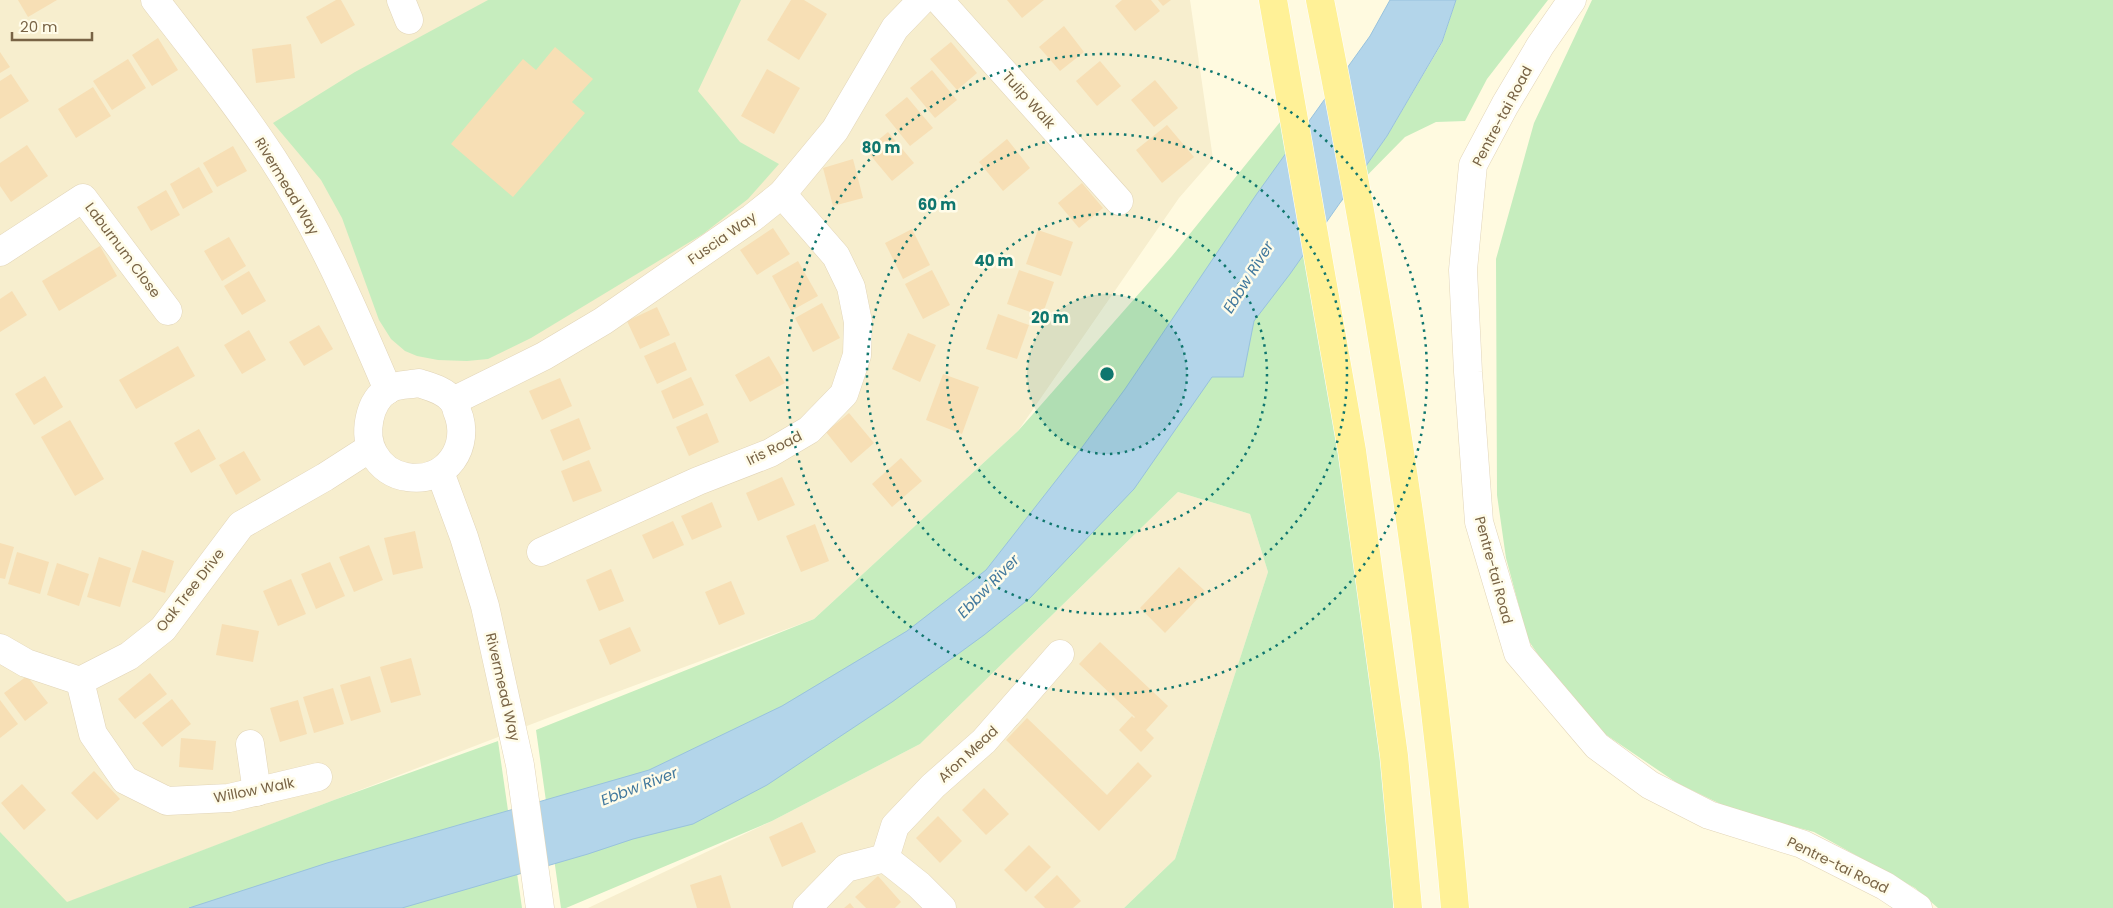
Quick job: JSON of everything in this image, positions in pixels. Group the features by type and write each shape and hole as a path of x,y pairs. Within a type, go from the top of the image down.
{"main road":[{"path":"1273,0 1352,450 1391,736 1408,908"},
{"path":"1320,0 1393,400 1427,640 1455,908"}],"street":[{"name":"Rivermead Way","path":"156,0 273,158 298,200 337,273 388,390"},
{"name":"Fuscia Way","path":"453,401 544,356 602,321 752,218 782,194 834,130 896,28 922,0"},
{"name":"Tulip Walk","path":"939,0 1119,200"},
{"name":"Pentre-tai Road","path":"1572,0 1540,46 1505,104 1473,165 1463,270 1479,522 1518,653 1597,746 1650,785 1709,815 1802,844 1885,886 1918,908"},
{"name":"Iris Road","path":"541,552 698,481 770,453 809,430 844,394 857,355 858,322 851,288 836,256 782,194"},
{"name":"Laburnum Close","path":"0,252 83,198 168,311"},
{"path":"419,383 435,388 453,401 461,419 462,436 460,448 451,462 440,472 416,479 390,472 377,461 370,448 367,431 368,420 378,400 388,390 419,383"},
{"name":"Oak Tree Drive","path":"80,681 129,656 163,629 241,525 325,477 370,448"},
{"name":"Rivermead Way","path":"440,472 464,537 485,606 520,765 540,908"},
{"path":"0,648 26,663 80,681"},
{"name":"Afon Mead","path":"885,858 895,826 933,786 984,741 1060,654"},
{"name":"Willow Walk","path":"80,681 93,734 125,780 167,801 229,798 318,777"},
{"path":"250,744 257,792"},
{"path":"807,908 846,868 885,858 920,885 942,908"}],"shaded area":[{"path":"0,0 1190,0 1213,159 1179,198 1018,431 814,619 571,709 66,903 0,908"},
{"path":"1178,492 1250,514 1268,572 1175,859 1124,908 588,908 772,821 920,744"}],"green space":[{"path":"488,0 741,0 698,91 740,142 779,164 748,199 703,234 531,338 488,359 467,361 438,360 417,356 405,351 391,339 379,320 342,218 321,180 273,123 355,72"},
{"path":"1456,0 1548,0 1487,79 1465,121 1436,122 1405,137 1339,204 1387,136 1442,43"},
{"path":"1592,0 2113,0 2113,908 1938,908 1915,888 1814,832 1733,810 1677,783 1602,732 1557,682 1528,640 1506,558 1497,495 1496,259 1534,123"},
{"path":"1293,106 1394,756 1393,908 1124,908 1175,859 1268,572 1250,514 1178,492 920,744 772,821 566,908 561,908 536,730 814,619 1018,431 1172,256"},
{"path":"498,741 522,908 0,908 0,832 67,902 334,800"}],"water":[{"name":"Ebbw River","path":"1390,0 1456,0 1442,42 1387,136 1290,274 1254,321 1243,377 1212,377 1134,489 1030,598 984,635 892,702 767,785 693,824 633,839 402,908 189,908 327,863 649,770 782,706 907,631 986,570 1083,446 1125,389 1256,195 1370,36"}],"building":[{"path":"18,0 57,0 28,17"},
{"path":"336,0 341,0 355,25 321,44 306,17"},
{"path":"791,0 804,0 827,14 799,60 767,40"},
{"path":"1007,0 1044,0 1022,18"},
{"path":"1122,0 1151,0 1160,11 1135,31 1115,6"},
{"path":"1158,0 1171,0 1163,6"},
{"path":"1064,26 1084,52 1060,71 1039,47"},
{"path":"158,38 178,70 152,86 132,55"},
{"path":"951,42 977,73 957,90 930,59"},
{"path":"291,44 295,78 256,83 252,49"},
{"path":"555,47 593,79 572,102 585,113 513,197 451,144 523,59 536,70"},
{"path":"0,52 10,67 0,73"},
{"path":"128,59 146,88 112,110 93,81"},
{"path":"1100,61 1121,86 1097,106 1076,81"},
{"path":"767,69 800,88 774,134 741,116"},
{"path":"932,70 957,100 935,118 910,88"},
{"path":"11,74 29,101 0,119 0,81"},
{"path":"1155,80 1178,108 1154,127 1131,100"},
{"path":"93,87 111,116 76,138 58,109"},
{"path":"907,97 933,128 910,146 885,115"},
{"path":"1167,125 1194,157 1162,183 1136,150"},
{"path":"888,132 914,163 892,181 866,150"},
{"path":"1007,139 1030,168 1003,191 979,162"},
{"path":"27,145 48,176 11,202 0,186 0,163"},
{"path":"233,146 247,171 217,187 203,163"},
{"path":"853,159 863,198 833,206 823,168"},
{"path":"199,167 213,192 183,209 170,184"},
{"path":"1082,183 1103,208 1079,228 1058,203"},
{"path":"166,190 180,215 151,231 137,207"},
{"path":"773,228 790,254 757,275 740,250"},
{"path":"912,229 930,265 903,279 885,243"},
{"path":"1038,230 1073,242 1061,276 1026,264"},
{"path":"229,237 246,266 222,281 204,251"},
{"path":"100,246 117,276 59,311 42,281"},
{"path":"798,261 818,296 791,311 772,276"},
{"path":"932,270 950,305 923,319 905,284"},
{"path":"1019,270 1054,282 1042,316 1007,304"},
{"path":"249,271 266,301 242,315 224,286"},
{"path":"12,291 27,315 0,332 0,299"},
{"path":"822,303 840,338 813,352 795,318"},
{"path":"657,307 670,335 640,349 627,321"},
{"path":"998,314 1029,325 1017,359 986,349"},
{"path":"319,325 333,349 304,366 289,342"},
{"path":"249,330 266,360 242,374 224,345"},
{"path":"908,333 936,345 920,382 892,369"},
{"path":"675,342 687,370 657,384 644,356"},
{"path":"178,346 195,376 136,409 119,380"},
{"path":"769,356 785,383 750,402 735,375"},
{"path":"943,374 979,387 962,434 926,420"},
{"path":"45,376 63,407 34,425 15,394"},
{"path":"691,377 704,405 673,419 661,391"},
{"path":"560,378 572,406 542,420 529,391"},
{"path":"707,413 719,442 689,456 676,427"},
{"path":"849,413 874,443 851,463 826,432"},
{"path":"579,418 591,449 563,461 550,430"},
{"path":"70,420 104,479 75,496 41,437"},
{"path":"199,429 216,459 191,473 174,443"},
{"path":"244,451 261,480 236,495 219,465"},
{"path":"901,458 922,481 892,507 872,484"},
{"path":"589,460 602,491 573,502 561,471"},
{"path":"782,477 795,505 758,521 746,493"},
{"path":"712,502 722,527 692,540 681,516"},
{"path":"673,521 684,545 653,559 642,535"},
{"path":"815,524 829,561 801,572 786,536"},
{"path":"415,531 423,568 393,575 384,538"},
{"path":"0,543 14,547 5,579 0,578"},
{"path":"369,545 383,580 354,592 339,557"},
{"path":"142,550 174,561 165,593 132,582"},
{"path":"17,552 49,562 40,594 8,584"},
{"path":"99,557 131,568 120,607 87,597"},
{"path":"330,562 345,596 316,609 301,574"},
{"path":"57,563 89,574 79,606 47,595"},
{"path":"1179,567 1205,591 1165,633 1140,608"},
{"path":"611,569 624,601 599,611 586,580"},
{"path":"291,579 306,614 278,626 263,591"},
{"path":"731,581 745,614 719,625 705,592"},
{"path":"222,624 259,631 253,662 216,655"},
{"path":"630,627 641,651 610,665 599,640"},
{"path":"1100,642 1168,706 1146,730 1154,738 1141,752 1119,730 1132,716 1135,717 1079,664"},
{"path":"411,658 421,695 391,703 380,667"},
{"path":"150,673 167,694 135,719 118,699"},
{"path":"27,676 48,703 25,721 4,693"},
{"path":"370,676 381,712 351,721 340,685"},
{"path":"333,688 344,724 314,733 303,697"},
{"path":"172,699 191,724 162,747 142,723"},
{"path":"0,700 18,724 0,738"},
{"path":"298,700 307,734 280,742 270,708"},
{"path":"1027,718 1107,795 1138,762 1152,776 1099,831 1006,740"},
{"path":"181,738 216,741 213,770 179,767"},
{"path":"94,771 120,799 97,820 71,793"},
{"path":"22,784 46,810 24,830 1,803"},
{"path":"984,788 1009,814 986,835 962,810"},
{"path":"938,816 962,841 940,863 916,838"},
{"path":"802,822 816,852 782,867 769,837"},
{"path":"1029,845 1051,867 1026,892 1004,870"},
{"path":"721,875 731,908 697,908 690,885"},
{"path":"1057,875 1081,901 1073,908 1045,908 1034,897"},
{"path":"878,876 901,902 895,908 866,908 855,897"},
{"path":"850,903 854,908 844,908"}]}
